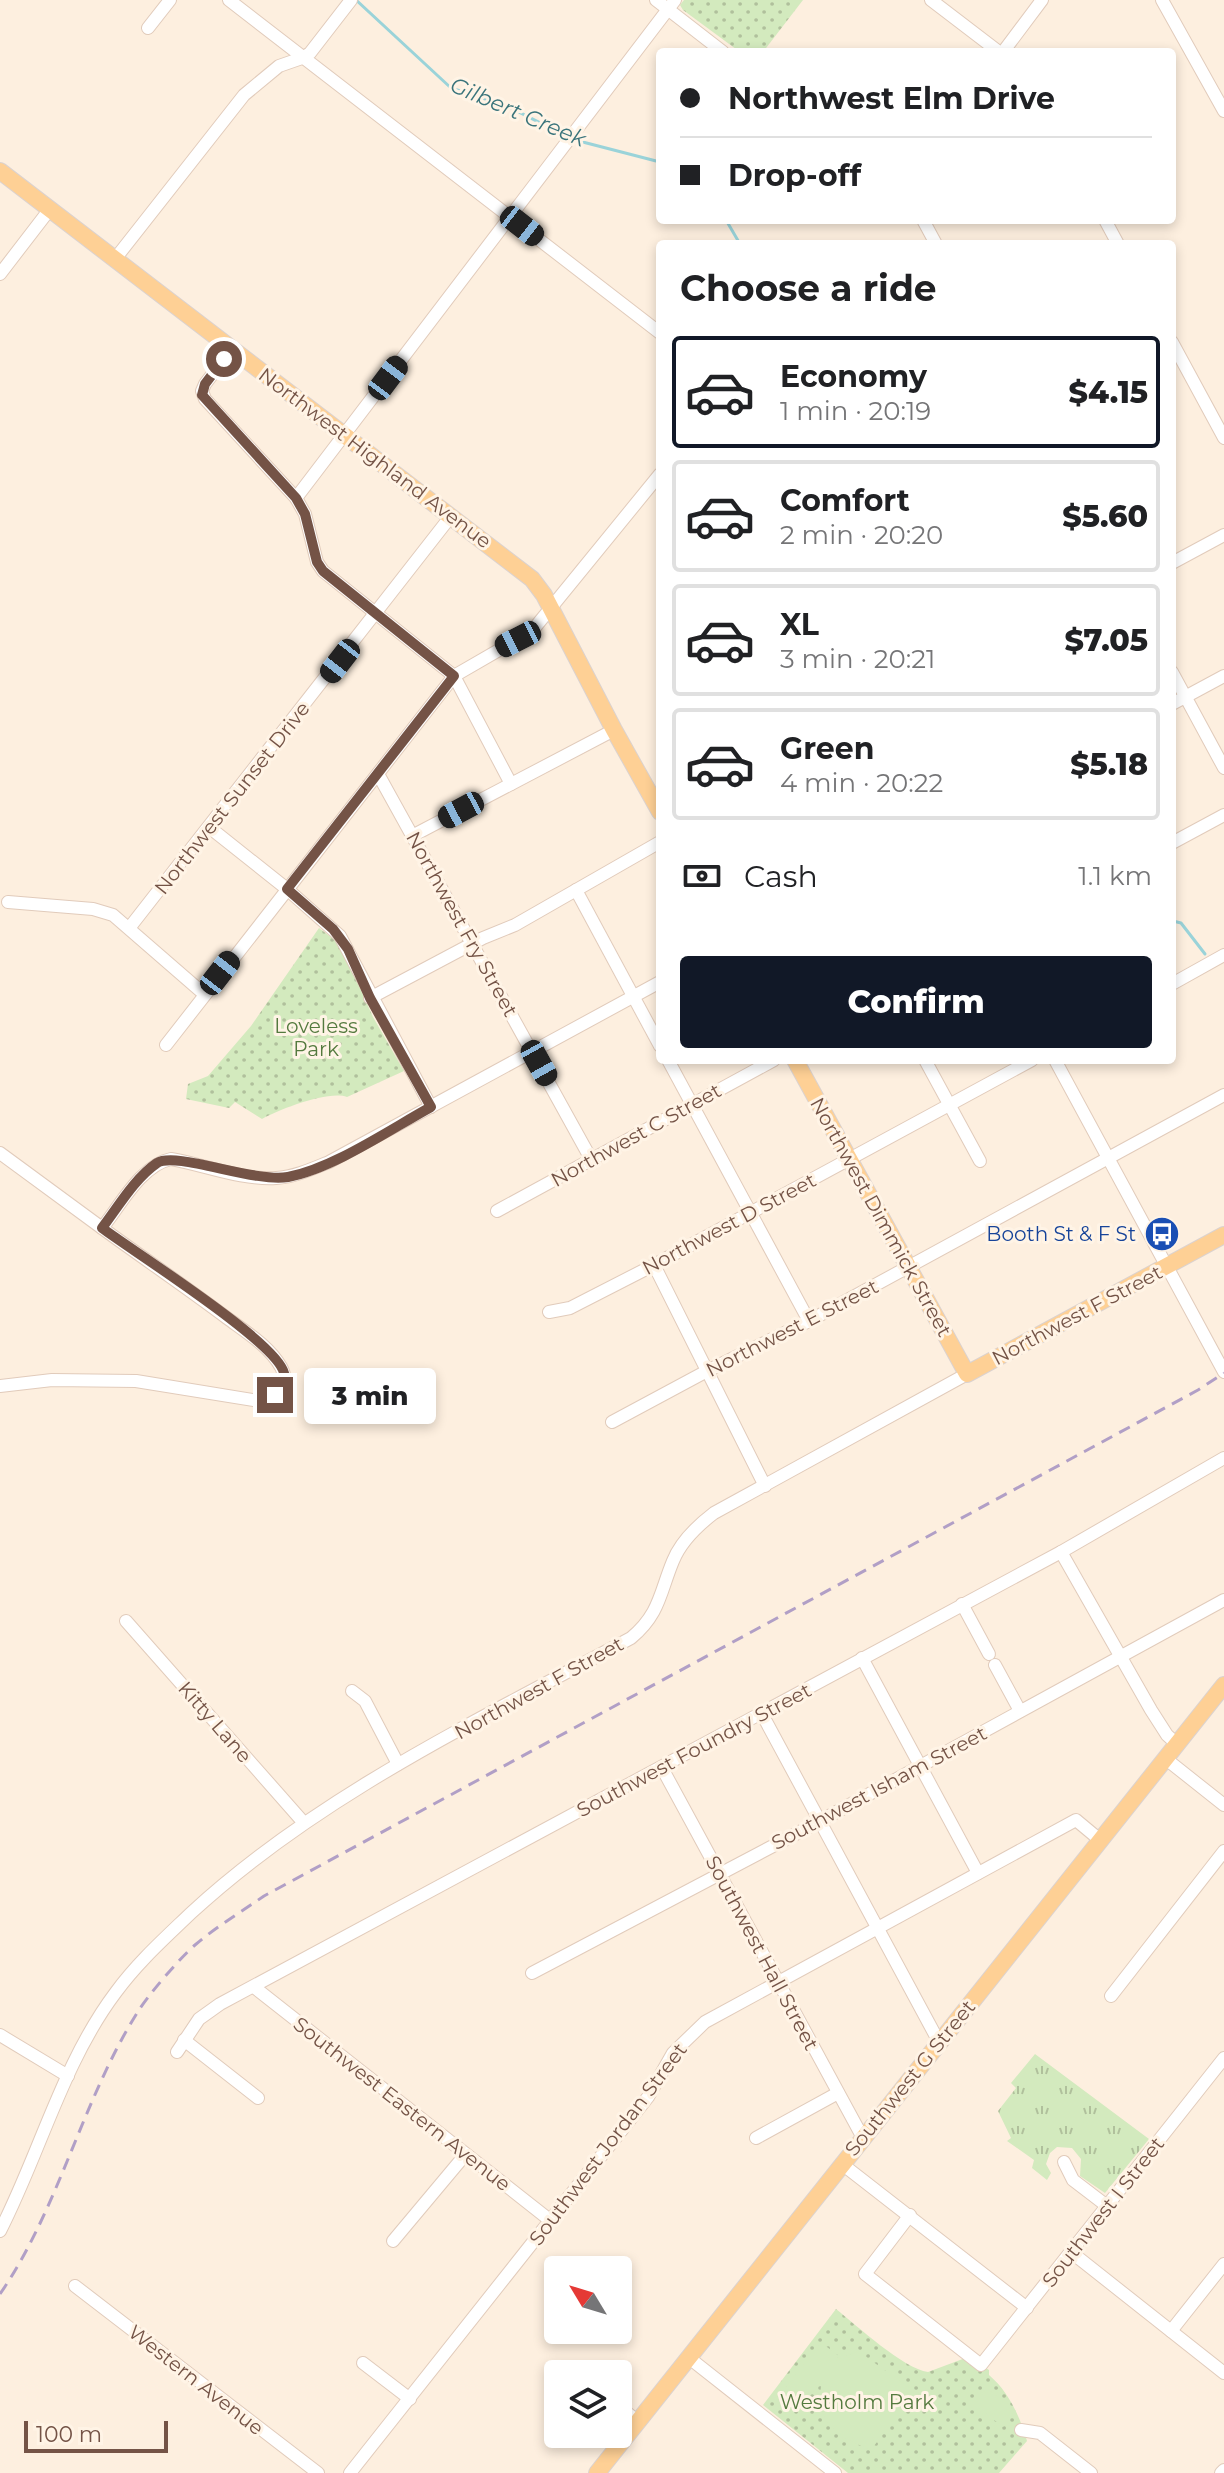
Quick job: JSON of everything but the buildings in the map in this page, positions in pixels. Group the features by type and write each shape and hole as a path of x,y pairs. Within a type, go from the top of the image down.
{"main road":[{"name":"Northwest Highland Avenue","path":"0,171 532,579 549,609"},
{"path":"549,609 656,805"},
{"name":"Northwest Dimmick Street","path":"797,1064 967,1374"},
{"name":"Northwest F Street","path":"967,1374 1224,1235"},
{"name":"Southwest G Street","path":"597,2473 1224,1685"}],"street":[{"path":"148,28 170,0"},
{"path":"229,0 656,330"},
{"path":"115,259 244,95 279,66 302,58 351,0"},
{"path":"656,0 672,5 719,48"},
{"path":"931,0 996,48"},
{"path":"1004,48 1042,0"},
{"path":"1162,0 1224,111"},
{"path":"296,498 672,5"},
{"path":"0,274 50,209"},
{"path":"232,349 205,384 202,395 296,498 308,523 319,566 454,676 511,784"},
{"path":"1176,349 1224,438"},
{"path":"166,1045 454,676 532,631 656,479"},
{"name":"Northwest Sunset Drive","path":"130,927 451,516"},
{"path":"1176,561 1224,535"},
{"path":"1176,702 1224,676"},
{"path":"1176,680 1224,768"},
{"path":"412,836 614,730"},
{"name":"Northwest Fry Street","path":"378,774 591,1159"},
{"path":"1176,841 1224,815"},
{"path":"209,827 340,936 370,998 431,1107"},
{"path":"370,998 473,943 515,925 656,844"},
{"path":"576,890 656,1039"},
{"path":"8,902 103,910 130,927 204,994"},
{"path":"1176,982 1224,955"},
{"path":"102,1228 139,1181 161,1161 180,1161 253,1177 290,1176 329,1162 656,984"},
{"path":"670,1064 809,1321"},
{"name":"Northwest C Street","path":"497,1211 767,1064"},
{"path":"927,1064 980,1161"},
{"name":"Northwest D Street","path":"549,1312 570,1308 654,1265 1024,1064"},
{"path":"1057,1064 1224,1372"},
{"name":"Northwest E Street","path":"612,1422 809,1321 1224,1095"},
{"path":"0,1153 256,1339 281,1366 284,1374 281,1389 259,1401 136,1381 52,1380 0,1386"},
{"path":"654,1265 765,1486"},
{"name":"Northwest F Street","path":"0,2231 68,2076 103,2010 146,1956 227,1881 304,1823 398,1764 631,1638 656,1610 672,1561 693,1531 714,1513 967,1374"},
{"name":"Southwest Foundry Street","path":"177,2052 206,2013 1061,1552 1224,1458"},
{"path":"1061,1552 1167,1735 1177,1744"},
{"name":"Southwest Isham Street","path":"532,1973 821,1820 1224,1600"},
{"path":"962,1604 1020,1711"},
{"name":"Kitty Lane","path":"126,1621 304,1823"},
{"path":"862,1658 978,1873"},
{"path":"352,1691 365,1701 398,1764"},
{"path":"762,1714 939,2042"},
{"path":"1166,1759 1224,1805"},
{"name":"Southwest Hall Street","path":"662,1768 863,2138"},
{"name":"Southwest Jordan Street","path":"350,2473 648,2097 673,2053 705,2022 1076,1820 1100,1840"},
{"path":"1111,1996 1224,1851"},
{"name":"Southwest Eastern Avenue","path":"254,1987 551,2221"},
{"path":"0,2035 68,2076"},
{"path":"184,2040 258,2098"},
{"name":"Southwest I Street","path":"910,2215 865,2274 981,2365 1224,2058"},
{"path":"756,2138 838,2093"},
{"path":"393,2241 465,2155"},
{"path":"1064,2162 1073,2180 1107,2206"},
{"path":"842,2164 1027,2308"},
{"path":"1071,2252 1224,2373"},
{"path":"1171,2331 1224,2264"},
{"name":"Western Avenue","path":"75,2286 318,2473"},
{"path":"688,2357 835,2473"},
{"path":"363,2363 410,2399"},
{"path":"632,2417 637,2421"},
{"path":"1021,2430 1040,2433 1091,2473"}],"green space":[{"path":"684,0 803,0 766,48 735,48 680,5"},
{"name":"Loveless Park","path":"319,928 340,944 373,1017 404,1071 347,1097 317,1098 262,1119 235,1102 229,1108 186,1099 188,1084 208,1076 251,1026"},
{"path":"1035,2054 1149,2139 1105,2193 1080,2176 1081,2159 1072,2148 1057,2147 1050,2153 1046,2164 1051,2173 1047,2180 1032,2168 1034,2160 1007,2141 1011,2138 998,2111 1016,2088 1011,2083"},
{"name":"Westholm Park","path":"836,2309 880,2345 918,2369 928,2372 968,2357 989,2370 989,2375 1012,2405 1027,2441 999,2473 848,2473 763,2405"},
{"path":"821,2342 820,2346 823,2344 839,2356 835,2361 858,2351 911,2389 912,2395 871,2450 837,2432 824,2417 820,2394 822,2380 798,2412 778,2397"},
{"path":"987,2388 1016,2411 1003,2427 975,2405"}],"waterway":[{"name":"Gilbert Creek","path":"356,0 451,88 507,106 568,137"},
{"name":"Gilbert Creek","path":"575,140 656,161"},
{"name":"Gilbert Creek","path":"728,224 738,240"},
{"name":"Gilbert Creek","path":"1176,922 1181,923 1205,954"}],"railway":[{"path":"0,2294 39,2225 119,2044 157,1986 211,1932 264,1896 1198,1390 1224,1373"}],"place":[{"name":"Booth St & F St","path":"1162,1234"}],"route":[{"path":"224,359 205,384 202,395 296,498 305,514 319,566 454,676 287,889 340,936 370,998 431,1107 329,1162 290,1176 263,1178 189,1162 161,1161 139,1181 102,1228 256,1339 272,1354 284,1374 284,1382 275,1395"}]}
